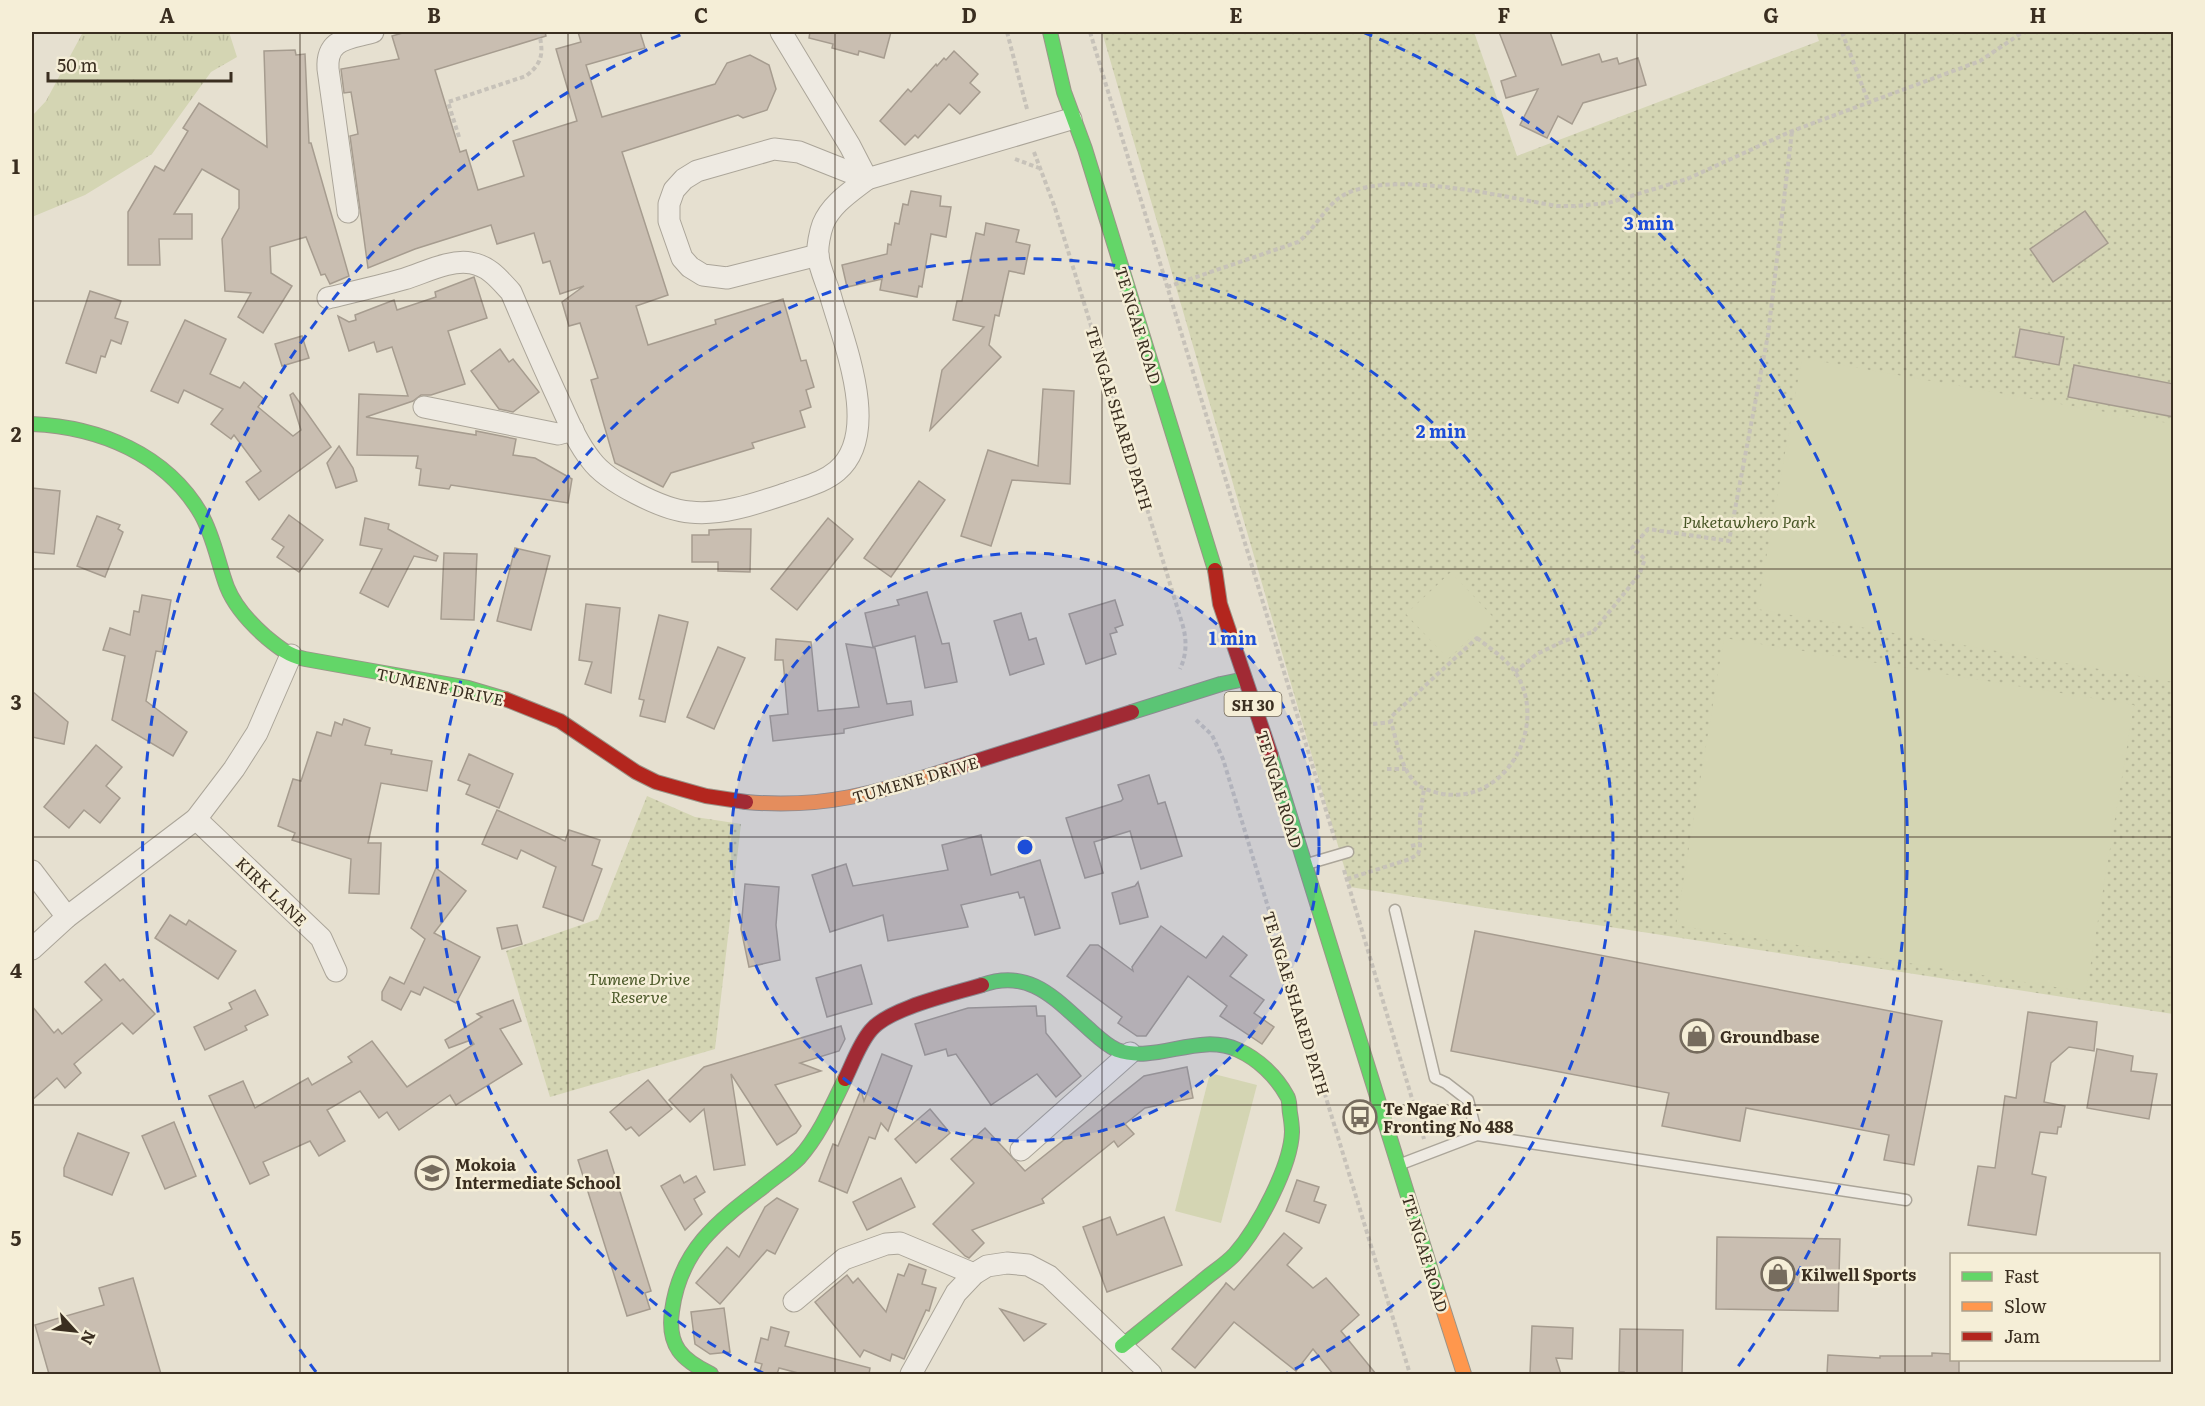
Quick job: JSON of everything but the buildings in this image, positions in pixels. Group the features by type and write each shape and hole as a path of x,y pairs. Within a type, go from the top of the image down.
{"main road":[{"name":"TE NGAE ROAD","path":"1050,32 1071,119 1085,149 1217,576 1220,604 1464,1374"},
{"name":"TUMENE DRIVE","path":"32,424 48,424 94,432 129,447 156,464 180,486 200,513 212,539 228,590 242,613 259,631 291,655 484,692 567,725 637,773 683,791 732,799 788,804 836,802 885,790 1212,687 1245,679"},
{"path":"711,1374 690,1364 675,1348 670,1325 672,1303 680,1275 694,1246 722,1219 793,1164 805,1151 818,1131 867,1034 880,1021 904,1010 998,980 1014,979 1051,995 1102,1041 1115,1049 1130,1053 1147,1053 1201,1043 1236,1049 1262,1064 1288,1097 1292,1132 1287,1158 1264,1212 1252,1232 1234,1255 1122,1346"}],"street":[{"path":"348,212 328,69 328,53 337,42 373,32"},
{"path":"781,32 850,146 867,179"},
{"path":"328,298 404,279 459,262 486,268 498,277 510,292 573,430 582,447 600,470 641,495 666,506 689,512 728,509 818,483 837,470 853,446 858,426 858,400 818,255 823,224 837,203 867,179 1071,119"},
{"path":"818,255 727,278 704,275 690,267 682,258 669,221 669,204 674,190 684,179 697,171 774,149 799,152 867,179"},
{"path":"424,407 558,434 573,430"},
{"path":"32,949 67,917 196,819 234,769 257,733 291,655"},
{"name":"KIRK LANE","path":"196,819 321,938 336,971"},
{"path":"32,871 67,917"},
{"path":"1021,1150 1130,1053"},
{"path":"794,1300 844,1259 886,1245 900,1243 974,1274"},
{"path":"911,1374 956,1293 974,1274 987,1266 1006,1263 1028,1264 1049,1276 1151,1374"}],"lane":[{"path":"1304,865 1344,853"},
{"path":"1395,910 1435,1078 1446,1083 1468,1100 1477,1135"},
{"path":"1398,1165 1477,1135 1906,1200"}],"path":[{"path":"459,137 448,102 526,76 534,70 543,51 539,32"},
{"path":"1007,32 1025,99"},
{"path":"1089,32 1344,853 1347,879 1423,1130 1426,1154"},
{"path":"1842,32 1868,101"},
{"path":"1167,286 1298,242 1306,236 1337,199 1351,191 1376,185 1407,183 1557,206 1608,203 1687,179 1792,131 1987,57 2023,32"},
{"path":"1515,672 1537,654 1564,641 1593,632 1638,575 1645,559 1632,548 1648,529 1729,541 1768,334 1792,131"},
{"name":"TE NGAE SHARED PATH","path":"1034,153 1054,205 1185,634 1186,653 1176,676"},
{"path":"1478,638 1507,662 1525,691 1528,711 1527,732 1521,750 1502,777 1468,793 1449,794 1424,789 1415,783 1406,769 1391,722 1392,716 1478,638"},
{"name":"TE NGAE SHARED PATH","path":"1190,718 1200,722 1212,735 1223,759 1410,1374"},
{"path":"1373,724 1391,722"},
{"path":"1387,769 1406,769"},
{"path":"1347,879 1418,854 1424,789"},
{"path":"1411,846 1420,844"},
{"path":"1404,854 1406,860"}],"green space":[{"path":"83,32 229,32 237,57 211,72 152,154 85,195 32,217 32,116 46,101"},
{"name":"Puketawhero Park","path":"1102,32 1474,32 1517,156 1819,41 1816,32 2173,32 2173,1014 1350,887"},
{"path":"1802,358 2173,424 2173,682 1757,609"},
{"path":"1451,572 1493,617 1448,659 1406,614"},
{"path":"1724,638 2134,705 2086,992 1676,925"},
{"name":"Tumene Drive Reserve","path":"647,796 695,817 741,824 715,1049 550,1097 506,951 598,919"},
{"path":"1210,1073 1257,1085 1221,1223 1175,1211"}],"traffic: fast":[{"path":"1050,32 1064,92 1085,149 1215,570"},
{"path":"32,424 57,426 106,438 150,460 169,475 201,514 234,601 254,626 284,651 305,659 468,688 505,699"},
{"path":"1132,712 1221,684 1245,679"},
{"path":"1271,755 1439,1296"},
{"path":"982,985 1014,980 1041,989 1109,1046 1117,1050 1147,1053 1208,1044 1223,1045 1238,1050 1253,1058 1266,1069 1288,1098 1292,1130 1286,1162 1272,1196 1244,1243 1227,1262 1122,1346"},
{"path":"711,1374 692,1363 674,1343 672,1311 683,1271 692,1254 716,1226 799,1158 819,1130 845,1079"}],"traffic: slow":[{"path":"746,802 774,804 825,801 897,786 948,770"},
{"path":"1439,1296 1464,1374"}],"traffic: jam":[{"path":"1215,570 1220,604 1271,755"},
{"path":"505,699 560,721 636,772 656,782 706,796 746,802"},
{"path":"948,770 1132,712"},
{"path":"845,1079 863,1041 880,1022 906,1008 982,985"}],"place":[{"name":"Groundbase","path":"1697,1036"},
{"name":"Te Ngae Rd - Fronting No 488","path":"1360,1117"},
{"name":"Mokoia Intermediate School","path":"432,1173"},
{"name":"Kilwell Sports","path":"1778,1274"}]}
